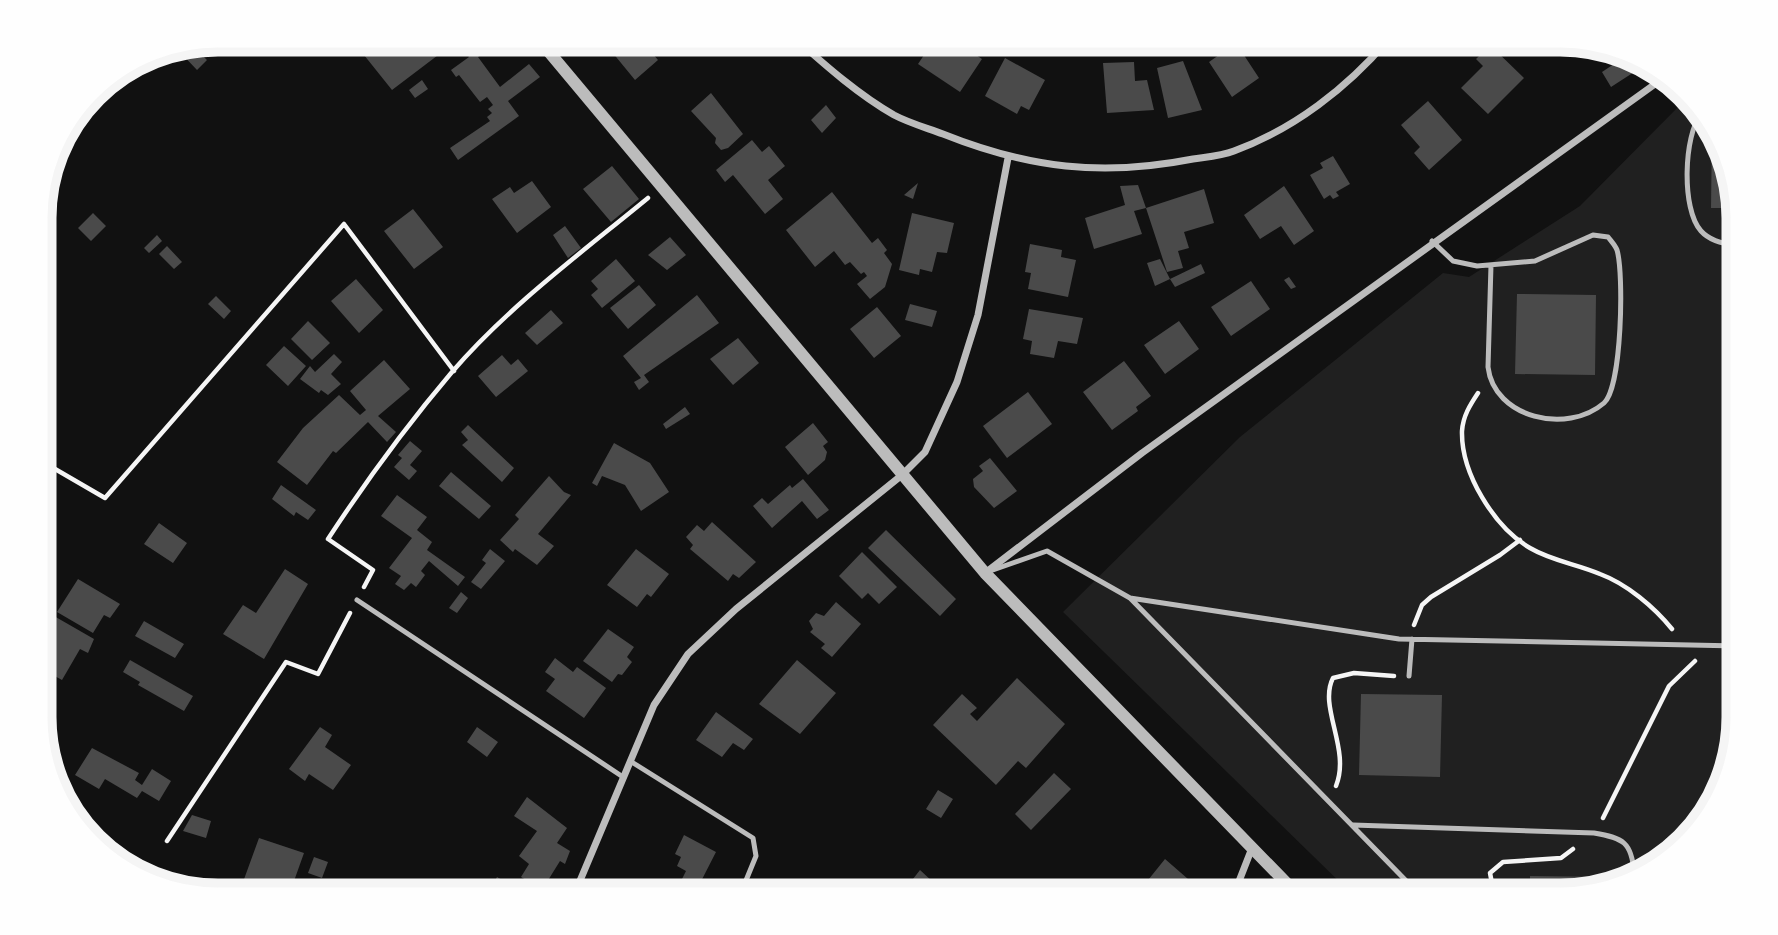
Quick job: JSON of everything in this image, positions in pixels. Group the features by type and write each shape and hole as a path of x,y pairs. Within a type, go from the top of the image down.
{"street":[{"path":"550,52 985,573 1285,882"},
{"path":"810,52 825,66 894,115 1008,158 1037,164 1142,169 1234,151 1302,117 1362,71 1378,52"},
{"path":"985,573 1112,475 1432,241 1656,83"},
{"path":"579,883 654,705 688,654 736,609 902,475 925,452 957,382 978,315 1008,158"},
{"path":"1239,882 1252,848"}],"lane":[{"path":"1695,122 1690,137 1690,203 1700,231 1726,244"},
{"path":"1432,241 1453,261 1491,265 1535,261 1593,235 1608,237 1618,254 1618,371 1614,387 1605,402 1576,417 1527,415 1501,398 1489,380 1491,265"},
{"path":"985,573 1047,551 1130,598 1408,882"},
{"path":"1130,598 1226,615 1412,639 1726,646"},
{"path":"357,600 623,777"},
{"path":"1409,676 1412,639"},
{"path":"630,761 752,838 756,856 745,883"},
{"path":"1353,825 1594,832 1612,836 1627,844 1633,854 1634,865"}],"path":[{"path":"167,841 286,662 318,674 373,570 328,539 369,477 454,371 543,284 662,187"},
{"path":"52,467 105,498 344,224 454,371"},
{"path":"1489,380 1465,414 1463,447 1478,487 1499,518 1520,540 1552,558 1602,574 1652,607 1671,628 1678,646"},
{"path":"1412,639 1417,615 1431,597 1520,540"},
{"path":"1492,882 1490,873 1503,862 1561,858 1594,832 1669,686 1711,646"},
{"path":"1326,797 1338,779 1341,762 1329,694 1333,678 1354,673 1409,676"}],"shaded area":[{"path":"1680,105 1698,126 1720,176 1726,219 1726,716 1717,770 1698,809 1669,841 1652,855 1613,874 1570,882 1340,882 1063,612 1240,437 1443,273 1469,277 1580,206"}],"building":[{"path":"362,52 442,52 392,90"},
{"path":"465,52 484,52 478,57 500,87 529,64 540,77 508,101 519,116 458,160 450,148 490,121 487,117 492,113 488,109 493,105 487,97 480,102 459,75 456,77 451,70 469,57"},
{"path":"612,52 651,52 658,60 635,80"},
{"path":"926,52 972,52 982,59 960,92 918,64"},
{"path":"1223,52 1242,52 1259,78 1232,97 1209,62"},
{"path":"1483,52 1497,52 1524,78 1488,114 1461,88 1483,66 1476,59"},
{"path":"201,54 207,60 197,70 184,56"},
{"path":"1005,58 1045,80 1029,110 1021,106 1017,114 985,96"},
{"path":"1183,61 1202,110 1168,118 1157,68"},
{"path":"1134,62 1135,81 1147,80 1154,110 1107,113 1103,63"},
{"path":"1616,63 1635,71 1611,87 1602,72"},
{"path":"422,80 428,89 415,98 409,90"},
{"path":"711,93 743,134 728,148 721,150 715,143 716,138 691,111"},
{"path":"1428,101 1462,140 1429,170 1414,153 1420,147 1401,125"},
{"path":"826,105 836,118 822,133 811,120"},
{"path":"752,140 762,152 769,146 785,166 768,180 783,199 765,214 733,175 725,182 716,170"},
{"path":"1712,152 1720,176 1725,208 1711,208"},
{"path":"1333,156 1350,184 1336,192 1339,196 1333,199 1330,195 1324,199 1310,175 1323,168 1320,163"},
{"path":"612,166 639,199 611,222 583,189"},
{"path":"532,181 551,207 517,233 492,199 510,187 514,193"},
{"path":"918,183 913,199 904,195"},
{"path":"1138,185 1146,208 1134,211 1142,234 1094,249 1085,218 1125,205 1120,186"},
{"path":"1284,186 1314,231 1294,245 1281,226 1260,239 1244,215"},
{"path":"1204,189 1214,223 1184,232 1189,248 1178,251 1183,268 1167,272 1146,208"},
{"path":"832,192 872,243 878,238 887,250 884,253 892,264 885,287 870,299 857,284 867,276 864,272 861,274 850,262 845,265 834,251 815,267 786,230"},
{"path":"413,209 443,247 414,269 384,231"},
{"path":"93,213 106,226 91,241 78,228"},
{"path":"912,213 954,223 947,253 937,252 932,272 920,269 919,275 899,270"},
{"path":"565,226 581,248 568,258 553,235"},
{"path":"157,235 162,241 149,253 144,248"},
{"path":"670,237 686,255 667,270 648,255"},
{"path":"1030,244 1062,250 1061,257 1076,260 1068,297 1028,289 1031,273 1025,272"},
{"path":"167,246 182,262 174,269 159,254"},
{"path":"616,259 635,281 602,308 591,295 598,289 591,281"},
{"path":"1160,259 1170,279 1155,286 1147,263"},
{"path":"1201,264 1205,273 1175,287 1170,279"},
{"path":"1289,277 1296,287 1291,289 1284,280"},
{"path":"356,279 383,310 359,333 331,301"},
{"path":"1251,281 1270,309 1231,336 1211,307"},
{"path":"639,285 656,305 628,329 610,308"},
{"path":"1517,294 1596,295 1595,375 1515,374"},
{"path":"697,295 719,323 644,375 649,382 639,390 634,382 641,378 623,356"},
{"path":"216,296 231,311 224,319 208,304"},
{"path":"910,304 937,311 932,327 905,320"},
{"path":"877,307 901,336 874,358 850,329"},
{"path":"1029,309 1083,318 1077,344 1058,341 1054,358 1030,354 1032,341 1023,339"},
{"path":"551,310 563,323 537,345 525,333"},
{"path":"308,321 330,343 312,360 291,339"},
{"path":"1179,321 1199,349 1165,374 1144,345"},
{"path":"738,338 759,363 733,385 710,359"},
{"path":"284,346 306,366 288,386 266,365"},
{"path":"334,354 342,362 331,374 341,384 328,395 321,390 319,393 300,379 310,366 315,372"},
{"path":"502,355 511,365 518,359 528,371 496,397 478,376"},
{"path":"384,360 410,389 378,416 396,432 387,442 368,422 336,453 333,451 307,485 277,462 303,428 339,395 360,415 366,410 350,391"},
{"path":"1124,361 1151,396 1136,407 1138,411 1112,430 1083,392"},
{"path":"1028,392 1052,424 1007,458 983,426"},
{"path":"685,407 690,414 666,429 663,424"},
{"path":"813,423 828,442 823,446 827,452 825,460 808,475 785,447"},
{"path":"468,425 514,468 502,482 462,445 468,440 461,432"},
{"path":"410,441 422,451 410,465 417,471 409,480 394,467 402,458 398,455"},
{"path":"614,443 650,463 669,492 641,511 625,485 602,476 597,486 592,483"},
{"path":"990,458 1017,491 994,508 974,487 973,479 983,471 979,466"},
{"path":"451,472 491,506 479,519 439,486"},
{"path":"549,476 564,492 571,495 538,534 554,546 537,565 515,549 513,552 500,540 519,519 515,515"},
{"path":"803,479 829,510 817,519 802,501 772,528 753,506 762,498 768,504 790,485 792,488"},
{"path":"281,485 316,510 308,520 296,512 294,516 272,499"},
{"path":"397,495 427,517 417,530 432,542 427,550 465,577 458,586 429,561 421,571 425,575 416,587 411,583 404,590 395,584 401,576 389,568 412,538 381,516"},
{"path":"712,522 756,562 739,578 733,574 728,581 690,549 693,545 686,537 697,525 704,531"},
{"path":"159,523 187,543 173,563 144,544"},
{"path":"886,530 956,599 940,616 868,548"},
{"path":"490,549 505,561 481,589 471,582 486,563 482,560"},
{"path":"636,549 669,574 651,597 647,594 637,607 607,585"},
{"path":"862,552 897,587 879,604 868,593 862,599 839,576"},
{"path":"285,569 308,584 264,659 223,634 243,605 256,613"},
{"path":"78,579 120,604 110,618 104,615 93,633 57,612"},
{"path":"461,592 468,598 457,613 449,608"},
{"path":"836,602 861,624 832,657 821,648 825,644 810,632 813,629 809,621 816,613 824,616"},
{"path":"54,616 94,639 88,653 80,649 62,680 52,675"},
{"path":"144,621 184,644 175,658 135,636"},
{"path":"608,629 634,647 627,657 632,662 622,675 618,674 612,682 583,661"},
{"path":"555,658 573,672 577,667 606,688 584,718 546,691 555,679 545,672"},
{"path":"130,660 193,696 184,711 138,685 140,682 123,672"},
{"path":"797,660 836,693 800,734 759,704"},
{"path":"1017,678 1065,724 1026,768 1018,761 996,785 933,725 962,694 977,708 970,714 977,721"},
{"path":"1361,694 1442,695 1440,777 1359,775"},
{"path":"716,712 753,739 744,750 733,743 722,757 696,740"},
{"path":"320,727 332,735 325,747 351,765 333,790 309,774 305,781 289,769"},
{"path":"477,727 498,742 487,757 467,742"},
{"path":"92,748 139,773 135,780 142,785 152,769 171,781 159,801 142,791 137,798 105,779 99,789 75,775"},
{"path":"1054,773 1071,789 1031,830 1015,814"},
{"path":"938,790 953,799 941,818 926,809"},
{"path":"527,797 567,828 557,843 570,851 565,864 560,861 546,883 530,883 521,877 529,864 519,856 537,831 514,816"},
{"path":"192,815 211,821 206,838 183,831"},
{"path":"684,835 716,852 700,883 680,883 686,871 677,866 681,857 675,854"},
{"path":"259,838 304,853 293,883 243,882"},
{"path":"314,857 328,862 322,878 308,873"},
{"path":"1165,859 1188,879 1185,882 1146,882"},
{"path":"920,870 933,882 910,882"},
{"path":"1530,876 1601,877 1570,882 1530,882"},
{"path":"497,877 507,883 494,883"}]}
